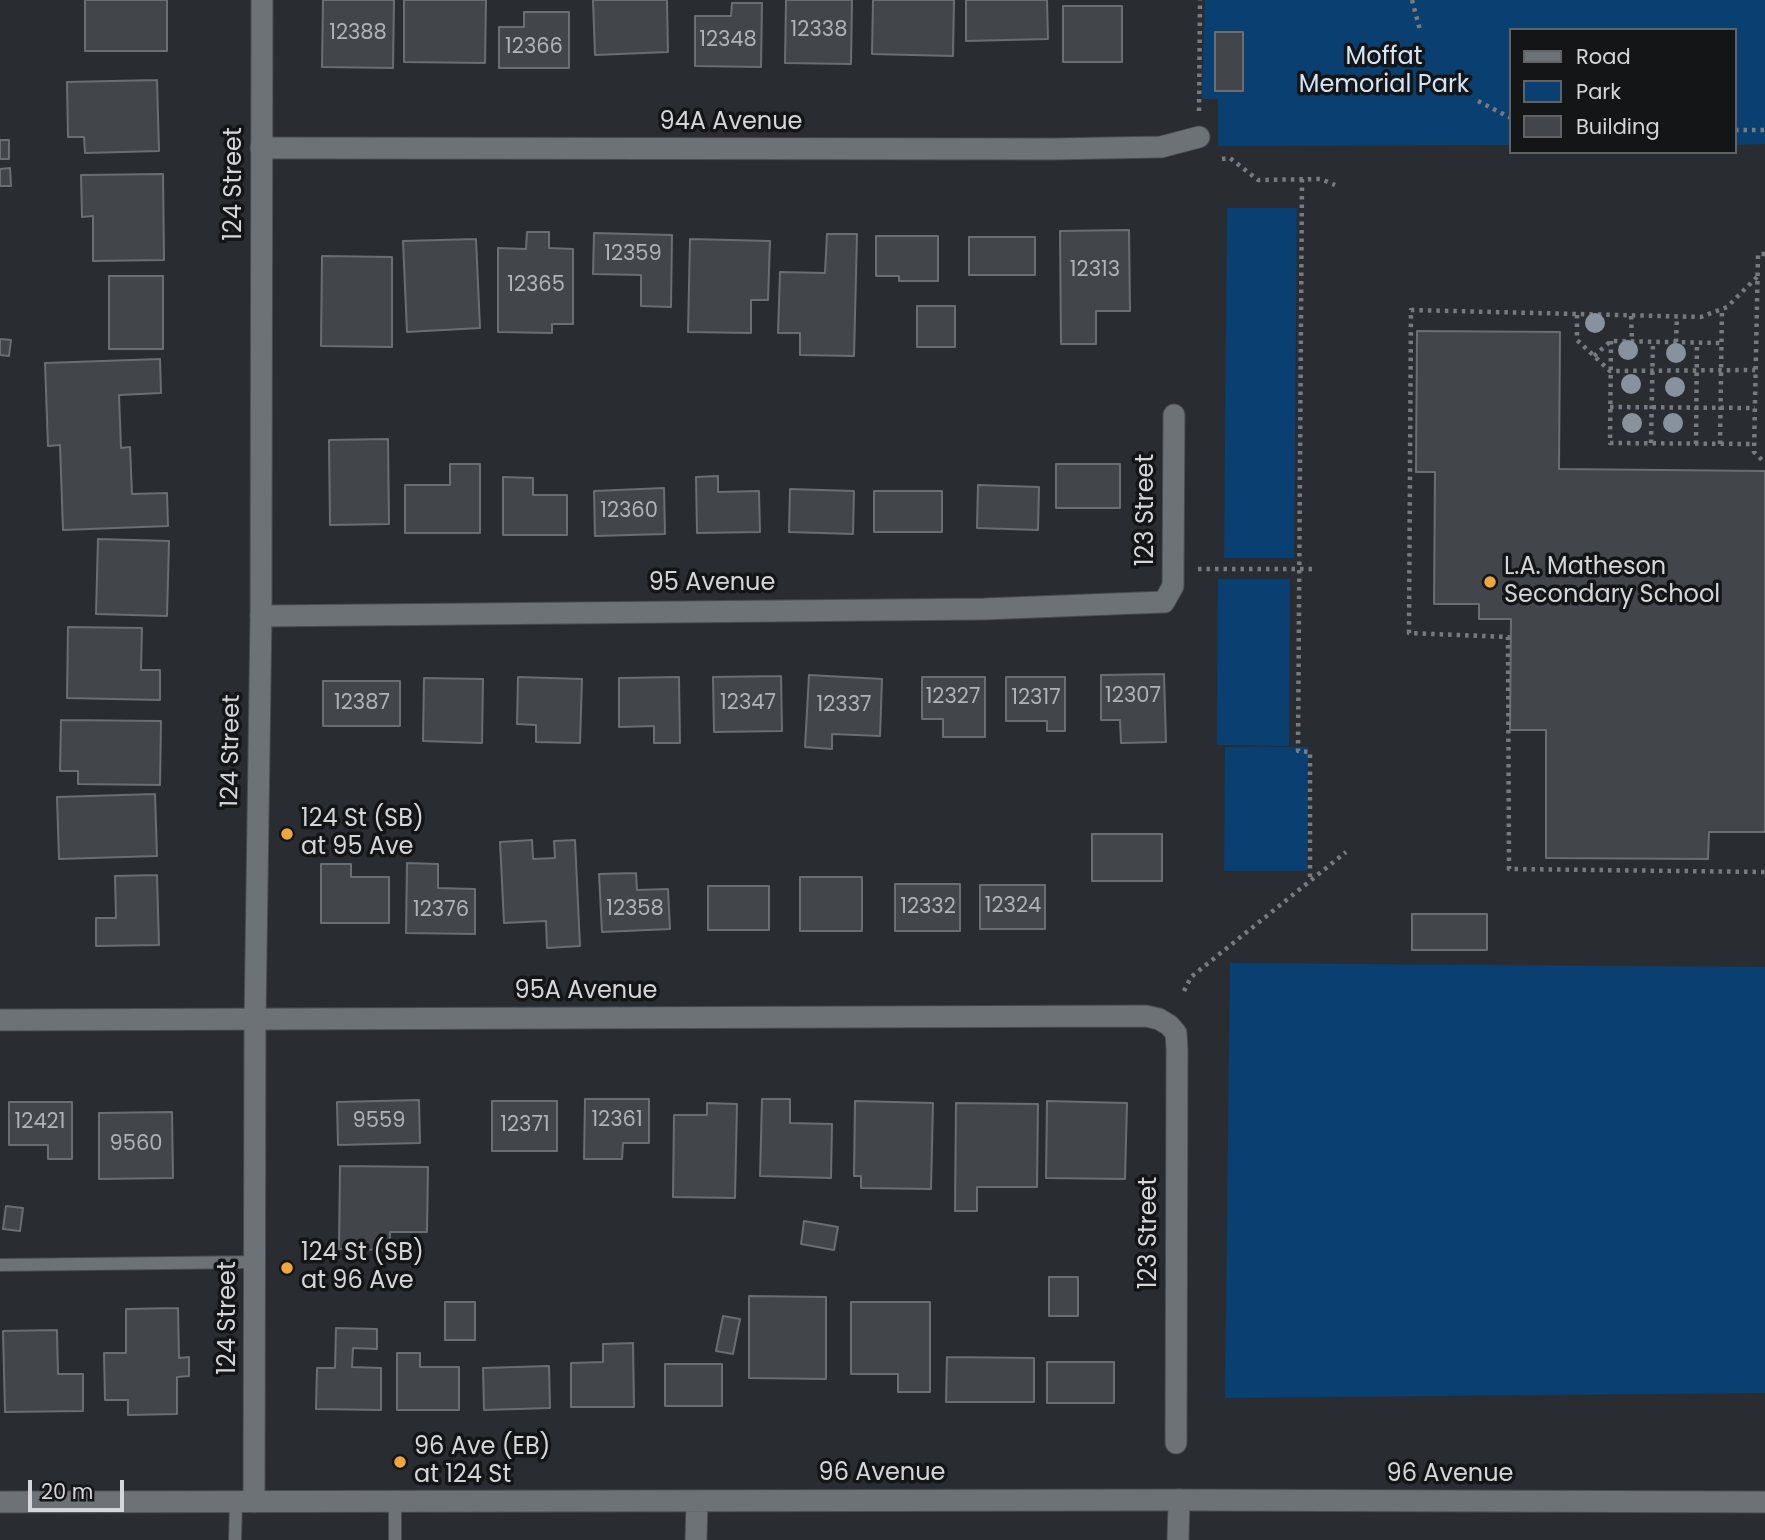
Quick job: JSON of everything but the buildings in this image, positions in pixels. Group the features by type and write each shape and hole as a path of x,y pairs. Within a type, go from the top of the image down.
{"street":[{"name":"124 Street","path":"245,1502 256,1262 255,1020 261,615 262,0"},
{"name":"94A Avenue","path":"261,148 1161,147 1199,126"},
{"name":"123 Street","path":"1164,602 1173,586 1174,415"},
{"name":"95 Avenue","path":"261,615 984,609 1164,602"},
{"name":"95A Avenue","path":"0,1020 1146,1016 1159,1018 1169,1025"},
{"name":"123 Street","path":"1169,1025 1176,1033 1177,1049 1176,1443"},
{"path":"1178,1540 1179,1500"},
{"path":"696,1540 697,1501"},
{"name":"96 Avenue","path":"0,1502 1765,1502"}],"lane":[{"path":"0,1265 256,1262"},
{"path":"394,1501 394,1540"},
{"path":"235,1540 245,1502"}],"path":[{"path":"1199,126 1200,0"},
{"path":"1412,0 1420,30"},
{"path":"1478,101 1510,117"},
{"path":"1737,130 1765,130"},
{"path":"1222,159 1230,158 1258,180 1321,178 1335,185"},
{"path":"1303,179 1298,751 1310,752 1310,881"},
{"path":"1765,254 1758,254 1754,444 1754,452 1765,463"},
{"path":"1757,277 1727,307 1701,317 1411,310 1409,633 1508,637 1509,869 1765,872"},
{"path":"1757,284 1765,285"},
{"path":"1720,444 1722,309"},
{"path":"1577,315 1577,340 1610,371 1755,370"},
{"path":"1631,316 1632,341"},
{"path":"1676,342 1677,317"},
{"path":"1594,356 1611,341 1722,343"},
{"path":"1611,341 1610,443 1754,444"},
{"path":"1651,443 1654,341"},
{"path":"1696,444 1697,342"},
{"path":"1610,407 1755,408"},
{"path":"1198,569 1316,569"},
{"path":"1184,991 1191,976 1346,852"}],"green space":[{"name":"Moffat Memorial Park","path":"1205,0 1765,0 1765,144 1737,145 1737,28 1510,28 1510,145 1218,146 1218,99 1202,99"},
{"path":"1227,208 1297,208 1294,558 1224,558"},
{"path":"1218,579 1290,579 1289,746 1217,745"},
{"path":"1225,747 1308,747 1307,871 1224,871"},
{"path":"1230,963 1765,967 1765,1393 1225,1398"}],"place":[{"name":"L.A. Matheson Secondary School","path":"1490,582"},
{"name":"124 St (SB) at 95 Ave","path":"287,834"},
{"name":"124 St (SB) at 96 Ave","path":"287,1268"},
{"name":"96 Ave (EB) at 124 St","path":"400,1462"}]}
